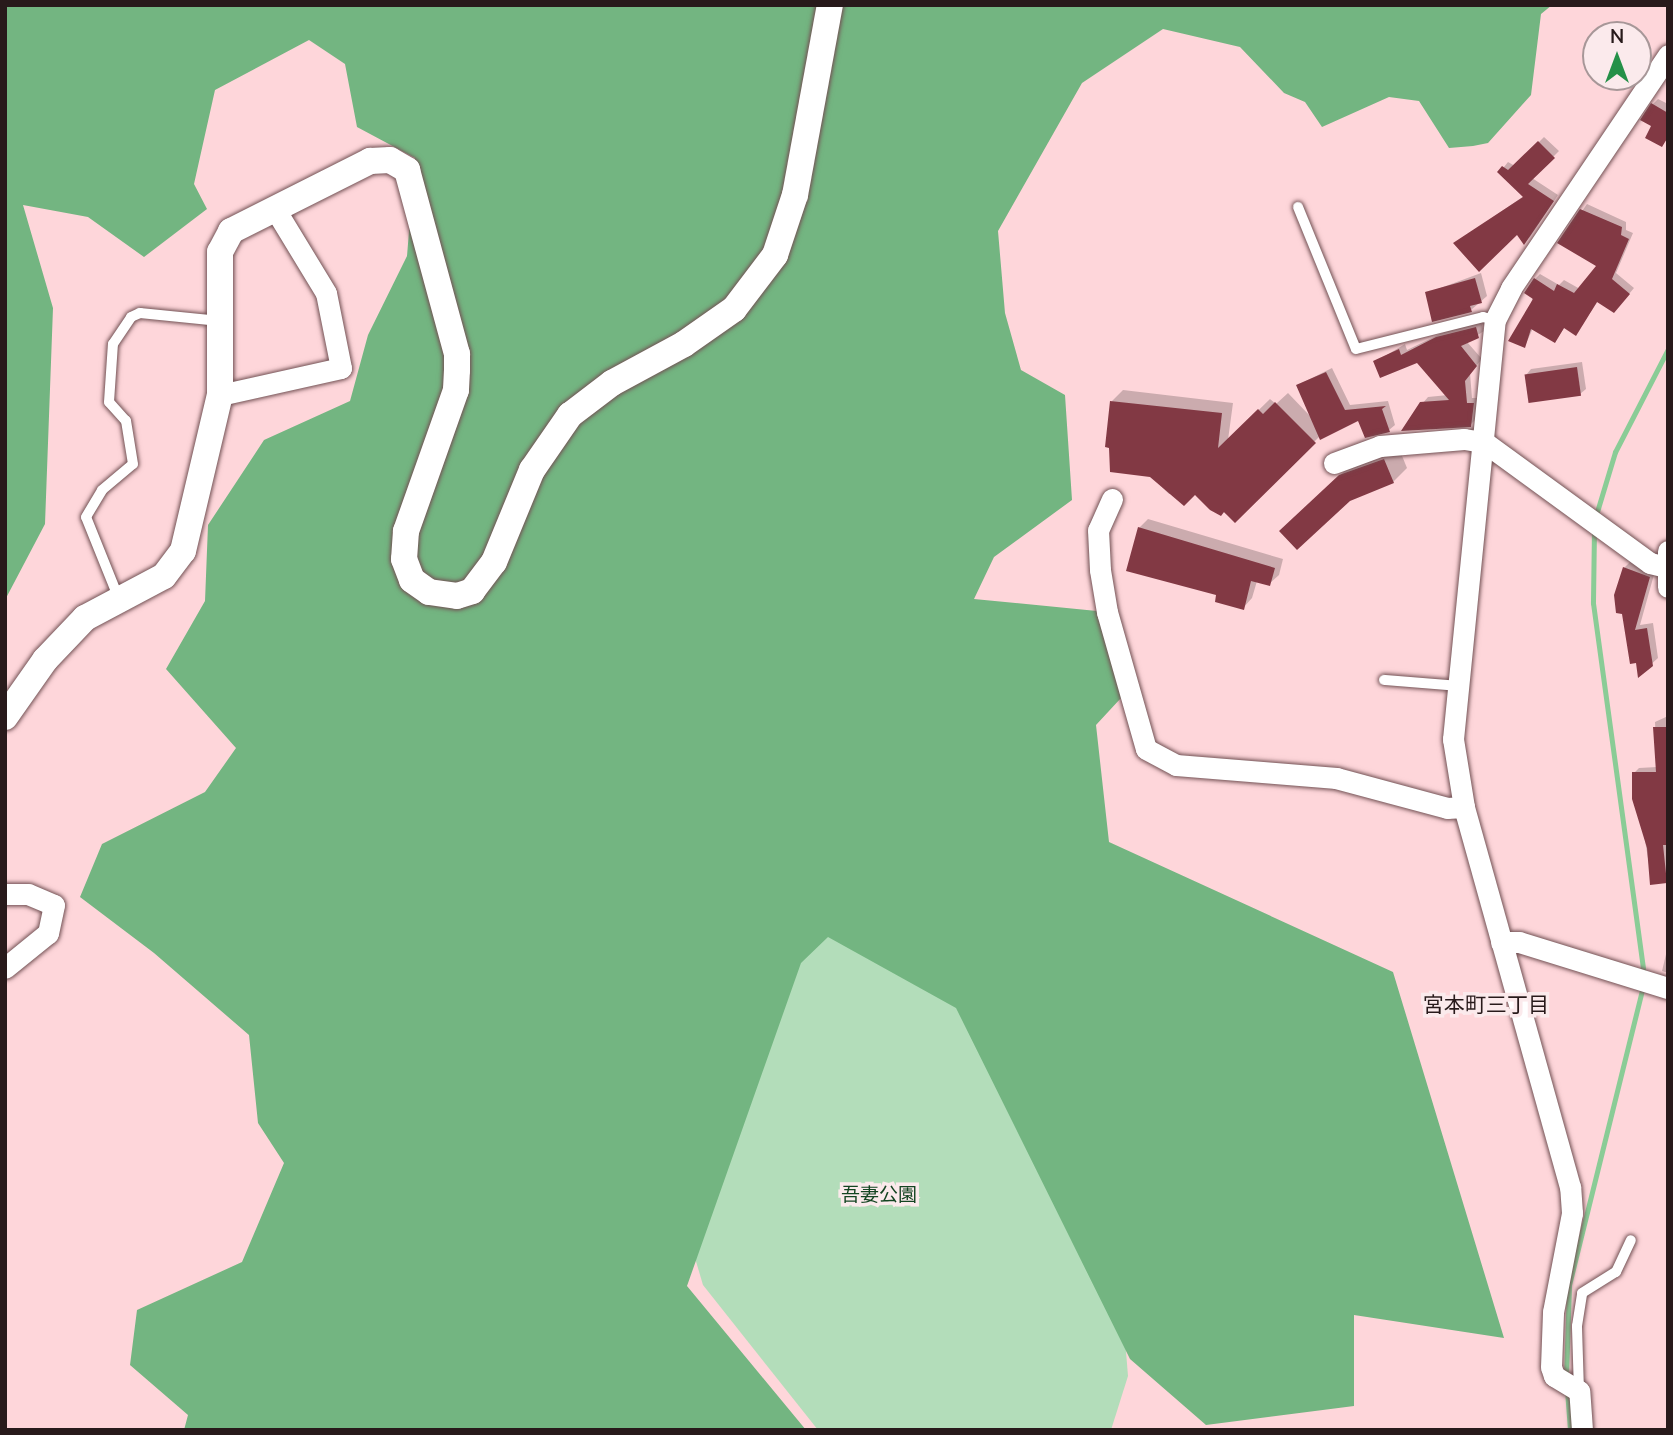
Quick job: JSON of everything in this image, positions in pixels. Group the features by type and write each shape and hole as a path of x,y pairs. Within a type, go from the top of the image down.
{"street":[{"path":"5,717 45,660 85,618 164,576 183,551 220,395 220,252 231,231 370,161 390,160 407,170 457,354 457,370 456,390 406,531 404,559 412,580 429,592 442,596 472,591 494,562 532,470 570,415 612,383 717,322 756,283 775,255 794,195 830,5"},
{"path":"1581,1430 1571,1386 1551,1373 1553,1312 1572,1198 1464,807 1453,758 1495,320 1511,288 1668,55"},
{"path":"220,395 341,369 326,293 275,209"},
{"path":"1334,463 1380,446 1484,442 1650,563 1667,568"},
{"path":"1112,499 1098,530 1100,570 1107,612 1146,749 1176,765 1336,778 1447,808 1464,807"},
{"path":"5,894 28,894 54,905 48,933 5,968"},
{"path":"1501,942 1520,942 1652,983"}],"lane":[{"path":"1298,207 1356,349 1483,317 1495,320"},
{"path":"119,599 86,517 102,490 133,464 126,421 109,401 114,344 131,317 140,313 220,321"},
{"path":"1384,680 1458,686"},
{"path":"1571,1386 1582,1293 1616,1272 1632,1240"}],"green space":[{"path":"5,5 1552,5 1541,14 1531,95 1488,143 1473,146 1449,148 1419,101 1389,97 1322,127 1305,102 1284,93 1240,47 1163,29 1082,83 998,231 1005,313 1021,370 1065,395 1072,500 994,557 974,599 1107,612 1121,698 1096,725 1109,842 1393,972 1504,1338 1354,1315 1354,1406 1206,1425 1130,1359 956,1008 828,937 801,963 687,1286 806,1430 184,1430 188,1415 130,1365 137,1310 242,1262 284,1163 258,1123 249,1035 154,953 80,897 102,844 205,792 236,748 166,669 205,601 208,525 264,440 350,401 368,335 407,256 415,158 357,127 345,64 309,40 215,90 194,184 207,209 144,257 88,217 23,205 53,308 45,524 5,600"},
{"name":"吾妻公園","path":"831,798 1117,1242 1128,1376 1111,1430 818,1430 703,1285 649,1102"}],"building":[{"path":"1651,103 1668,113 1668,137 1662,147 1645,138 1651,126 1640,120"},
{"path":"1538,141 1555,158 1528,184 1554,201 1524,245 1517,235 1479,272 1453,243 1523,197 1497,172 1502,166 1508,170"},
{"path":"1580,209 1622,227 1621,235 1629,239 1612,279 1630,294 1614,313 1597,302 1576,336 1564,328 1555,343 1531,329 1525,348 1508,341 1533,299 1524,293 1534,278 1554,291 1557,284 1574,293 1596,266 1557,243"},
{"path":"1475,278 1482,303 1470,306 1472,312 1432,322 1425,292"},
{"path":"1476,327 1479,338 1461,346 1477,366 1465,381 1467,403 1474,403 1471,427 1401,431 1420,402 1449,400 1417,363 1380,378 1373,361 1399,349 1401,355 1436,337"},
{"path":"1577,367 1581,396 1529,403 1525,374"},
{"path":"1326,372 1345,410 1386,406 1382,409 1390,432 1365,438 1358,421 1320,440 1296,385"},
{"path":"1110,401 1222,413 1218,448 1258,409 1263,414 1275,402 1316,443 1235,523 1224,512 1221,516 1210,510 1195,495 1184,506 1150,477 1110,472 1109,448 1105,447"},
{"path":"1384,459 1394,483 1350,501 1297,550 1279,531 1339,475"},
{"path":"1138,527 1275,568 1270,586 1251,581 1244,610 1215,602 1216,595 1126,571"},
{"path":"1623,567 1650,577 1635,630 1647,628 1653,666 1638,678 1636,663 1630,664 1622,614 1616,613 1614,595"},
{"path":"1653,727 1668,727 1668,845 1663,845 1667,883 1650,885 1647,848 1632,799 1632,772 1656,772"}],"waterway":[{"path":"1596,515 1615,452 1668,349"},
{"path":"1594,529 1593,603 1644,974"},
{"path":"1566,1377 1569,1285 1643,987"},
{"path":"1567,1390 1570,1430"}],"district":[{"name":"宮本町三丁目","path":"1486,1005"}]}
